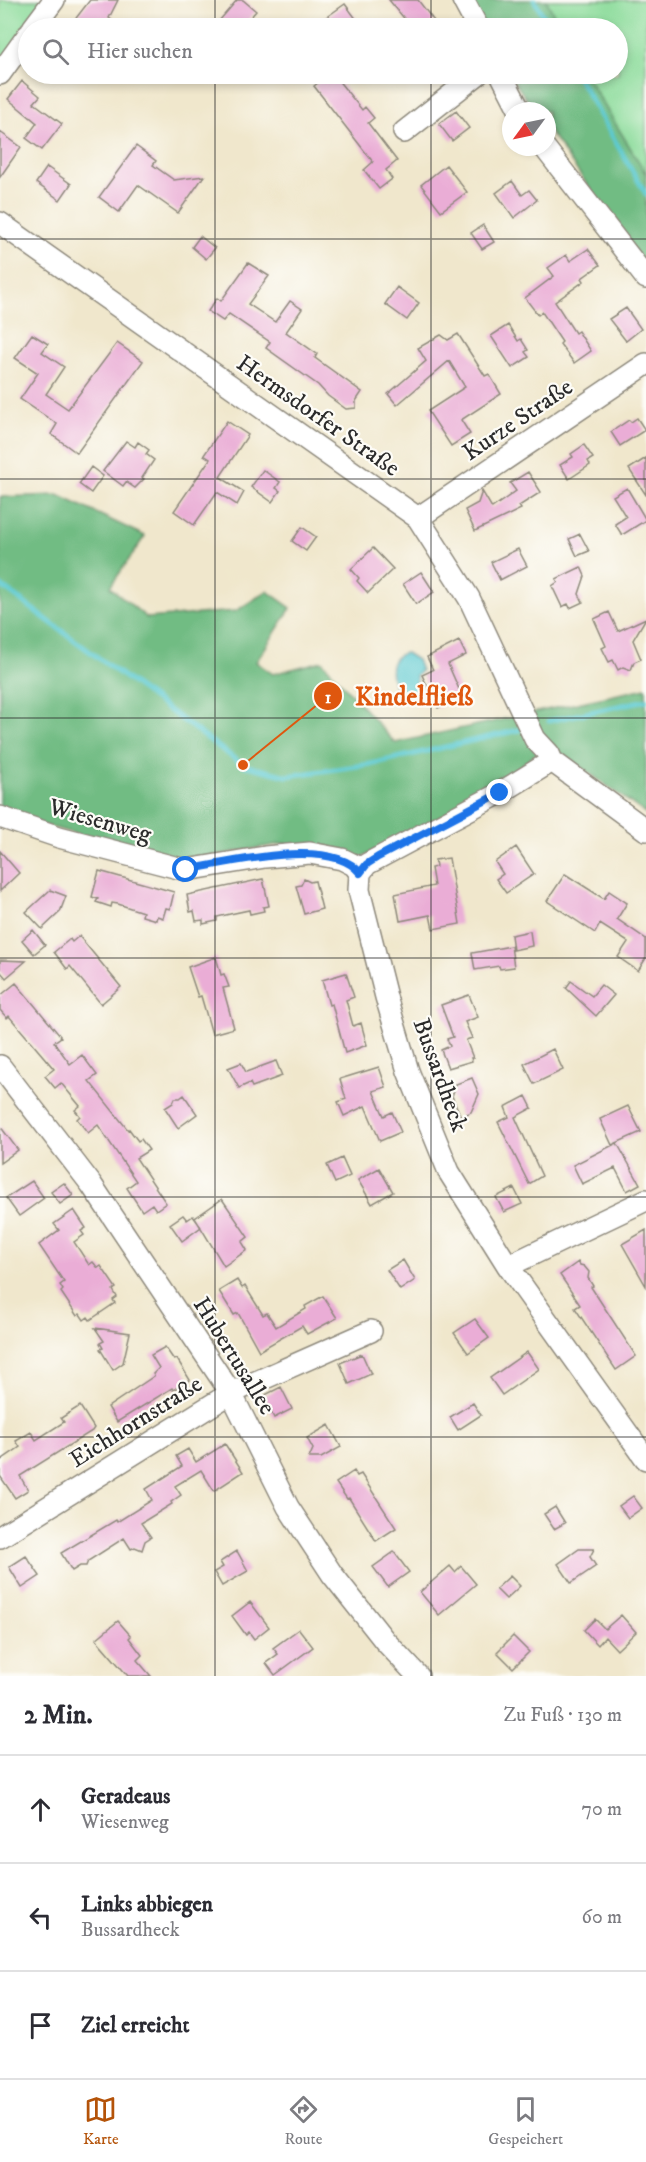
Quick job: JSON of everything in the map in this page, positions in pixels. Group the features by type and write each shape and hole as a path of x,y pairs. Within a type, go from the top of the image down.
{"street":[{"path":"40,18 54,0"},
{"path":"463,0 473,18"},
{"path":"0,74 18,49"},
{"path":"404,132 465,84"},
{"path":"506,84 515,102"},
{"path":"551,156 646,278"},
{"name":"Hermsdorfer Straße","path":"0,223 418,518 469,598 528,724 552,761 646,830"},
{"name":"Kurze Straße","path":"418,518 646,364"},
{"path":"360,873 367,864 378,857 500,793 552,761"},
{"name":"Wiesenweg","path":"0,817 59,837 186,870 265,856 310,854 342,859 354,865 360,873"},
{"name":"Bussardheck","path":"360,873 359,890 386,997 408,1071 449,1172 508,1266 646,1460"},
{"name":"Hubertusallee","path":"0,1066 91,1184 231,1393 288,1507 332,1574 386,1641 418,1676"},
{"path":"508,1266 646,1200"},
{"name":"Eichhornstraße","path":"0,1538 231,1393 371,1331"}],"green space":[{"path":"0,0 54,0 41,18 18,18 18,49 0,74"},
{"path":"467,0 546,0 556,18 477,18"},
{"path":"546,0 646,0 646,174 591,84 628,84 628,18 556,18"},
{"path":"516,84 591,84 646,174 646,268 556,141 556,102 529,102"},
{"path":"58,495 145,536 110,587 147,618 236,611 267,591 291,608 256,662 273,674 322,661 395,743 646,688 646,814 549,744 499,786 360,859 316,847 281,844 177,862 0,813 0,497"}],"water":[{"path":"406,653 417,660 421,671 416,675 416,692 408,698 396,689 391,670 395,659"}],"building":[{"path":"90,0 118,0 109,18 76,18"},
{"path":"237,0 243,0 256,11 250,18 222,18"},
{"path":"389,0 418,0 432,18 404,18"},
{"path":"345,4 356,18 325,18"},
{"path":"20,84 26,84 40,96 34,103 62,124 42,150 26,138 37,123 8,99"},
{"path":"316,84 341,84 362,110 365,107 374,118 368,123 397,161 386,170 392,179 379,189 364,170 373,162 314,86"},
{"path":"456,111 469,128 452,141 439,124"},
{"path":"0,132 21,147 0,177"},
{"path":"136,146 156,161 153,165 174,180 204,176 178,213 138,185 119,212 99,197"},
{"path":"446,165 467,192 441,211 421,185"},
{"path":"47,167 71,184 60,200 36,183"},
{"path":"512,181 522,195 529,190 537,200 514,218 496,193"},
{"path":"483,225 494,242 482,249 471,233"},
{"path":"200,236 215,248 206,259 192,247"},
{"path":"588,249 600,265 582,278 584,281 555,302 575,333 578,331 591,351 574,363 542,312 538,315 525,298 554,276 548,268 566,255 570,261"},
{"path":"248,263 269,276 248,304 275,322 290,301 302,309 286,332 317,354 315,358 362,392 356,401 356,408 346,409 328,396 318,385 266,348 270,342 229,314 223,321 208,311 217,298 221,301"},
{"path":"397,287 419,303 407,320 385,304"},
{"path":"626,308 641,329 626,341 609,319"},
{"path":"508,325 518,341 521,339 528,350 525,352 529,357 512,368 491,336"},
{"path":"32,334 48,344 42,352 64,367 46,394 68,409 117,343 143,361 77,453 51,434 57,424 20,399 38,373 15,358"},
{"path":"458,334 485,376 489,374 501,394 461,420 470,434 451,446 428,411 465,387 449,361 397,405 388,394 426,361 418,348 441,335 448,340"},
{"path":"637,418 645,430 620,446 611,432 629,420 631,422"},
{"path":"227,421 248,435 220,477 244,492 237,505 217,492 194,525 174,511 210,459 204,455"},
{"path":"126,441 135,447 138,442 149,450 146,454 154,460 142,478 144,479 135,488 126,482 123,486 103,471"},
{"path":"584,445 593,458 588,461 590,465 569,479 560,465 573,457 571,454"},
{"path":"646,458 646,495 629,469"},
{"path":"91,467 103,476 91,493 79,484"},
{"path":"263,470 280,482 276,488 280,491 272,502 251,487"},
{"path":"528,472 541,492 519,506 521,509 475,531 465,510 478,503 482,491 492,508 516,491 510,483"},
{"path":"627,488 646,520 622,535 615,524 626,517 613,496"},
{"path":"302,527 316,537 306,551 292,541"},
{"path":"580,534 589,551 577,556 569,539"},
{"path":"373,548 393,569 368,593 357,581 359,578 351,569"},
{"path":"518,549 527,566 500,580 491,562"},
{"path":"581,567 585,576 579,594 583,602 570,608 568,604 562,607 552,586 558,582 556,579"},
{"path":"421,572 434,592 416,604 403,584"},
{"path":"609,612 618,631 646,618 633,640 641,659 634,662 631,670 623,667 618,670 613,660 609,662 602,648 606,646 594,619"},
{"path":"459,641 466,655 448,664 462,696 438,708 422,675 433,670 427,657"},
{"path":"516,847 534,874 506,893 496,879 503,874 495,862"},
{"path":"0,851 19,873 0,891"},
{"path":"449,858 460,924 433,929 430,915 400,921 395,894 434,886 431,868 436,867 435,860"},
{"path":"99,871 174,892 170,909 166,908 163,918 157,916 156,920 142,916 143,912 118,904 112,903 111,907 96,902 98,899 92,897"},
{"path":"565,874 604,899 609,891 627,903 617,919 646,939 646,958 638,971 618,957 628,942 600,924 595,933 547,901"},
{"path":"263,879 269,906 263,907 264,911 250,914 249,910 230,914 217,917 217,921 203,924 203,920 196,921 194,911 190,912 187,895"},
{"path":"304,879 310,882 315,881 322,909 304,914 296,886 301,885"},
{"path":"50,890 66,896 60,912 42,929 26,912"},
{"path":"33,930 45,945 34,954 22,940"},
{"path":"530,931 532,946 513,950 511,935"},
{"path":"79,936 121,987 101,1004 70,966 67,969 54,952 70,939 72,942"},
{"path":"511,946 514,967 500,969 499,966 475,970 472,953"},
{"path":"216,957 221,975 224,974 229,987 223,988 234,1028 212,1034 201,996 198,997 188,967"},
{"path":"0,960 26,961 6,978 0,971"},
{"path":"346,973 354,997 346,1000 353,1026 361,1023 367,1045 345,1053 332,1004 329,1005 322,980"},
{"path":"571,981 592,996 601,985 614,995 596,1016 566,988"},
{"path":"16,983 61,1037 54,1042 70,1064 82,1055 97,1075 89,1081 128,1130 138,1141 141,1139 149,1150 136,1158 166,1203 156,1210 152,1204 142,1211 127,1188 136,1181 98,1125 88,1133 77,1119 80,1116 75,1110 80,1106 61,1083 55,1088 45,1076 54,1069 9,1016 7,1018 0,1010 0,996"},
{"path":"469,995 478,1017 465,1022 472,1038 466,1040 473,1058 471,1058 472,1061 448,1068 441,1050 450,1046 447,1039 453,1037 441,1005"},
{"path":"553,1049 563,1070 534,1084 524,1064"},
{"path":"276,1061 282,1076 252,1087 250,1083 239,1088 228,1068 241,1063 246,1072"},
{"path":"379,1067 386,1087 373,1091 384,1116 392,1112 401,1132 380,1141 365,1106 344,1116 338,1102 346,1099 340,1079"},
{"path":"472,1078 479,1094 471,1112 461,1117 452,1096 456,1084"},
{"path":"184,1095 197,1114 178,1128 165,1108 173,1103 175,1098"},
{"path":"526,1096 532,1108 515,1117 542,1176 529,1184 498,1122 509,1117 505,1107"},
{"path":"628,1106 641,1132 612,1145 600,1119"},
{"path":"0,1126 18,1150 0,1163"},
{"path":"617,1143 640,1184 627,1191 615,1168 582,1184 573,1165"},
{"path":"342,1158 350,1176 335,1183 327,1165"},
{"path":"379,1168 393,1192 372,1204 358,1180"},
{"path":"32,1181 44,1198 19,1216 6,1198"},
{"path":"64,1183 73,1195 60,1204 51,1192"},
{"path":"514,1188 522,1204 504,1212 496,1197"},
{"path":"222,1199 248,1237 242,1242 247,1250 224,1266 195,1218"},
{"path":"74,1210 86,1228 81,1231 84,1235 74,1242 89,1265 93,1262 98,1268 101,1266 116,1288 113,1290 117,1297 113,1300 115,1303 90,1320 88,1317 84,1320 80,1314 77,1316 61,1292 63,1290 60,1285 64,1282 39,1245 59,1230 54,1224"},
{"path":"183,1215 187,1220 193,1216 201,1227 182,1241 170,1224"},
{"path":"646,1230 646,1286 622,1244"},
{"path":"403,1260 415,1280 400,1290 387,1270"},
{"path":"578,1262 589,1272 588,1278 593,1286 591,1287 636,1356 616,1370 575,1308 580,1305 560,1275"},
{"path":"237,1280 242,1288 245,1286 263,1315 267,1313 276,1327 323,1296 337,1318 307,1334 302,1326 259,1351 238,1313 234,1315 219,1291"},
{"path":"475,1319 489,1338 468,1353 454,1333"},
{"path":"95,1328 130,1333 123,1363 113,1370 100,1349 103,1348 100,1343 104,1341"},
{"path":"165,1347 174,1360 177,1359 190,1380 173,1390 172,1388 117,1422 108,1407 154,1376 153,1374 159,1368 151,1355"},
{"path":"527,1352 539,1369 502,1395 490,1378"},
{"path":"362,1354 371,1374 349,1384 340,1363"},
{"path":"281,1387 292,1409 274,1418 263,1396"},
{"path":"473,1403 481,1415 458,1430 450,1417"},
{"path":"80,1406 94,1428 92,1431 20,1476 28,1490 15,1498 0,1476 0,1461 20,1447 16,1441 31,1432 36,1440 64,1422 61,1418"},
{"path":"329,1425 341,1447 321,1458 309,1458 313,1449 307,1438"},
{"path":"225,1444 243,1472 214,1491 201,1470 175,1486 181,1495 171,1502 172,1504 141,1523 151,1537 145,1541 142,1550 135,1547 131,1549 124,1538 88,1561 86,1566 80,1566 72,1571 61,1553 152,1500 146,1489 182,1466 176,1456 188,1449 196,1462"},
{"path":"354,1471 357,1476 361,1474 396,1528 376,1541 349,1498 347,1499 336,1483"},
{"path":"633,1496 642,1508 628,1518 619,1506"},
{"path":"555,1507 565,1523 554,1529 544,1514"},
{"path":"579,1549 594,1549 590,1557 596,1566 571,1583 558,1564"},
{"path":"237,1551 248,1571 222,1586 214,1572 223,1567 220,1562"},
{"path":"394,1552 409,1572 388,1587 373,1567"},
{"path":"26,1556 40,1576 22,1588 9,1567"},
{"path":"450,1566 455,1572 461,1566 476,1584 439,1615 420,1592"},
{"path":"510,1576 520,1586 506,1599 496,1589"},
{"path":"250,1602 269,1627 254,1639 249,1632 246,1635 232,1616"},
{"path":"621,1615 636,1632 617,1650 605,1637 598,1645 584,1630 595,1619 605,1629"},
{"path":"118,1621 131,1636 129,1638 142,1655 137,1660 151,1676 128,1676 96,1639"},
{"path":"299,1629 313,1647 275,1675 266,1663 278,1654 273,1648"},
{"path":"513,1636 529,1652 513,1668 497,1652"}],"waterway":[{"path":"534,0 545,18"},
{"path":"582,84 646,194"},
{"path":"0,585 243,765 287,776 371,764 519,730"},
{"path":"549,721 646,700"}],"place":[{"name":"Kindelfließ","path":"243,765"}],"route":[{"path":"186,870 265,856 310,854 342,859 354,865 360,873 367,864 378,857 500,793"}]}
